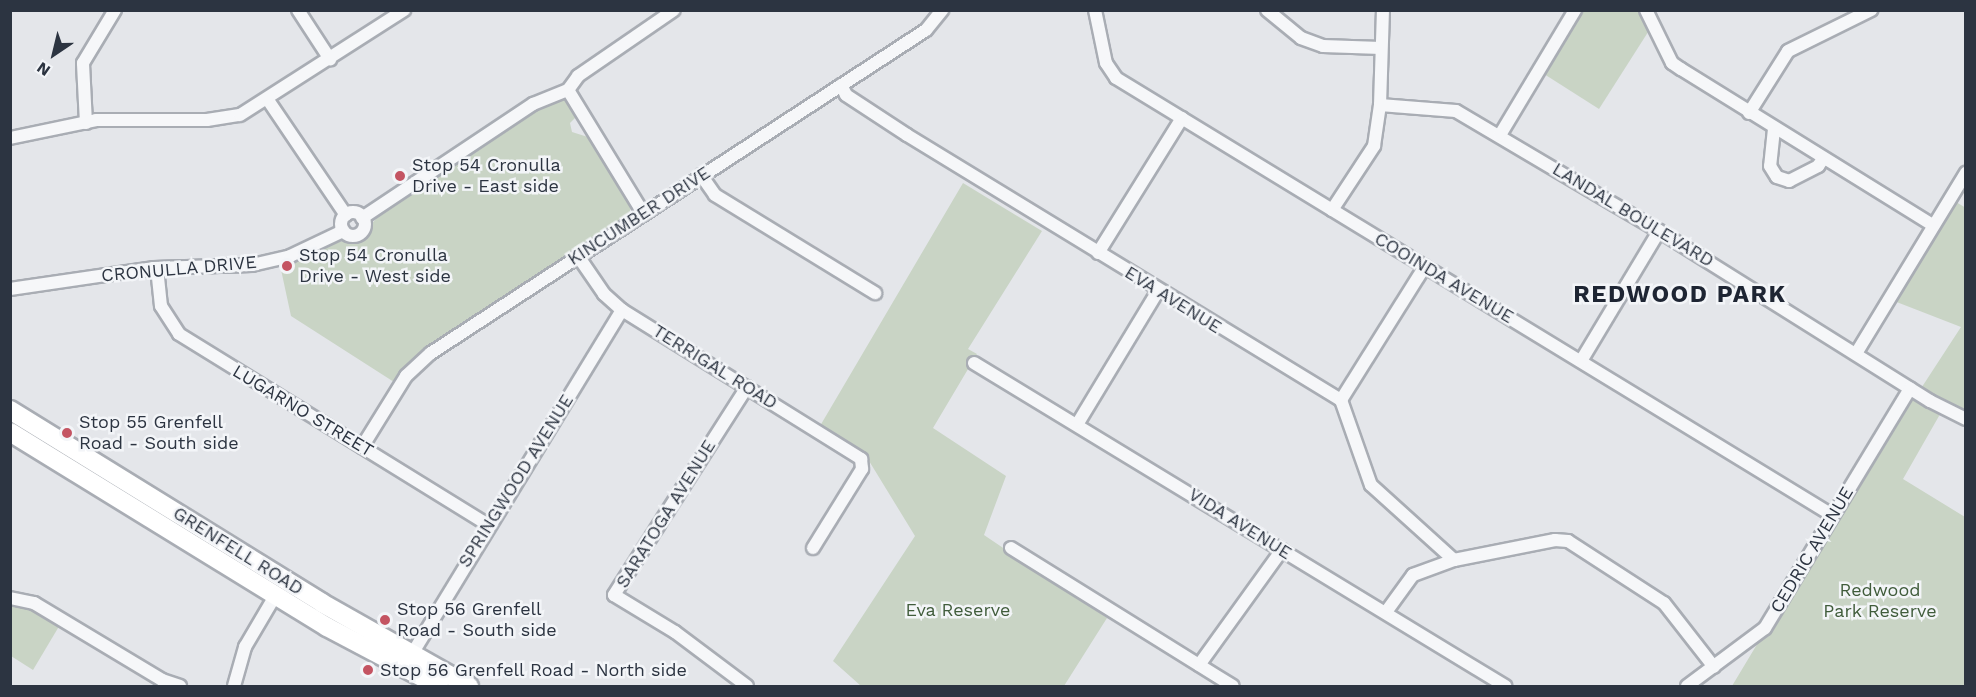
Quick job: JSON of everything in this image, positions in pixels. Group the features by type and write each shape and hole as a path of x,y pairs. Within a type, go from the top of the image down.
{"main road":[{"name":"GRENFELL ROAD","path":"10,410 280,588 439,687"},
{"name":"GRENFELL ROAD","path":"10,432 280,588 412,654 469,687"}],"street":[{"path":"86,123 83,63 115,10"},
{"path":"298,10 330,59"},
{"path":"10,138 86,123 219,119 240,116 404,10"},
{"path":"362,218 533,104 568,90 578,76 674,10"},
{"name":"KINCUMBER DRIVE","path":"362,447 406,376 426,357 926,30 942,10"},
{"name":"COOINDA AVENUE","path":"1095,10 1106,63 1116,78 1832,515"},
{"path":"1267,10 1293,33 1323,45 1381,48"},
{"path":"1332,210 1374,146 1380,105 1383,10"},
{"path":"1500,135 1575,10"},
{"path":"1646,10 1672,63 1774,129 1934,225"},
{"path":"1749,113 1788,51 1871,10"},
{"name":"EVA AVENUE","path":"841,85 846,95 898,130 1158,291 1341,400"},
{"path":"568,90 643,213"},
{"path":"267,100 346,215"},
{"name":"LANDAL BOULEVARD","path":"1380,105 1456,111 1500,135 1857,352 1910,389 1965,418"},
{"path":"1098,253 1182,118"},
{"path":"1774,129 1770,166 1777,177 1789,181 1818,166 1823,159"},
{"path":"1857,352 1965,173"},
{"path":"701,175 715,195 875,293"},
{"path":"352,213 362,218 363,230 359,234 354,236 343,231 342,219 346,215 352,213"},
{"name":"CRONULLA DRIVE","path":"10,289 157,268 226,267 271,261 306,250 343,231"},
{"path":"1581,361 1659,231"},
{"name":"TERRIGAL ROAD","path":"578,256 604,294 621,310 851,452 864,466 813,548"},
{"path":"1425,266 1341,400 1371,485 1454,560"},
{"name":"LUGARNO STREET","path":"157,268 161,306 179,334 488,525"},
{"path":"1078,423 1158,291"},
{"name":"SPRINGWOOD AVENUE","path":"412,654 488,525 621,310"},
{"name":"VIDA AVENUE","path":"975,363 1078,423 1504,687"},
{"name":"SARATOGA AVENUE","path":"747,387 614,595 675,632 747,687"},
{"name":"CEDRIC AVENUE","path":"1688,687 1765,628 1910,389"},
{"path":"1386,612 1413,575 1454,560 1555,540 1568,541 1664,603 1713,667"},
{"path":"1011,548 1233,687"},
{"path":"1199,665 1282,550"},
{"path":"234,687 245,647 280,588"},
{"path":"10,598 34,603 162,680 180,687"}],"green space":[{"path":"1582,11 1641,11 1650,29 1599,109 1544,74"},
{"path":"567,98 578,115 570,123 572,132 591,138 632,205 627,219 422,353 394,382 291,316 280,265 337,242 359,239 385,208 539,107"},
{"name":"Eva Reserve","path":"963,183 1042,231 968,349 977,354 933,428 1006,476 984,535 1107,618 1064,686 861,686 833,661 915,536 866,456 820,426"},
{"name":"Redwood Park Reserve","path":"1956,202 1966,208 1965,419 1943,409 1903,479 1965,517 1965,686 1732,686 1910,389 1918,393 1961,327 1894,301"},
{"path":"10,601 32,606 61,623 33,670 11,656"}],"place":[{"name":"Stop 54 Cronulla Drive - East side","path":"400,176"},
{"name":"Stop 54 Cronulla Drive - West side","path":"287,266"},
{"name":"Stop 55 Grenfell Road - South side","path":"67,433"},
{"name":"Stop 56 Grenfell Road - South side","path":"385,620"},
{"name":"Stop 56 Grenfell Road - North side","path":"368,670"}],"district":[{"name":"REDWOOD PARK","path":"1680,295"}]}
